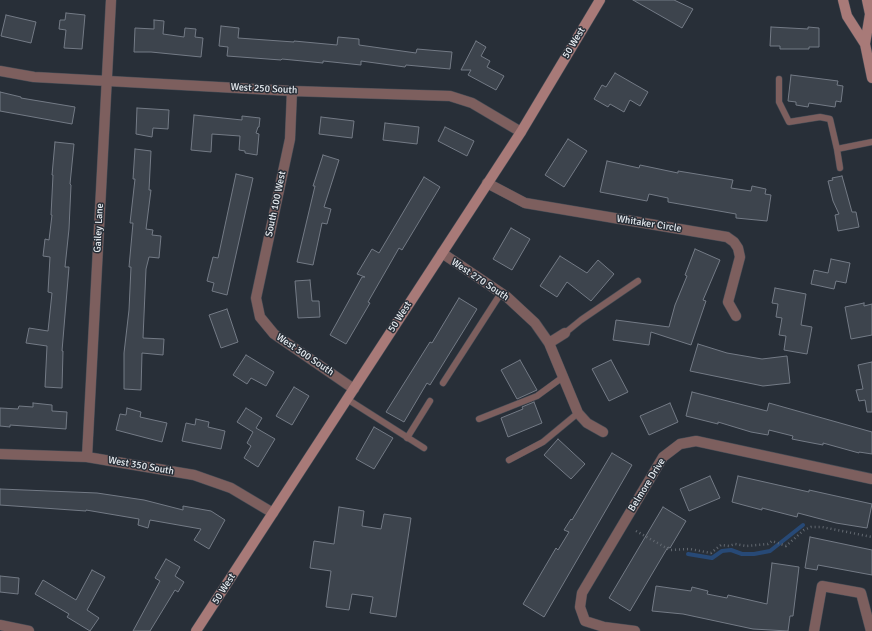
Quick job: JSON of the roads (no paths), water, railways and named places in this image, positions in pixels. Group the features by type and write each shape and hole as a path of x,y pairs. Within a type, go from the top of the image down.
{"street":[{"name":"Gailey Lane","path":"87,457 111,0"},
{"name":"50 West","path":"196,631 521,132 600,0"},
{"path":"844,0 847,16 868,43"},
{"path":"867,0 870,14 868,43 872,78"},
{"name":"West 250 South","path":"0,71 34,77 292,91 450,96 472,103 521,132"},
{"name":"South 100 West","path":"260,317 256,298 290,139 292,91"},
{"name":"Whitaker Circle","path":"487,183 525,203 727,237 734,242 738,248 740,257 728,302 736,316"},
{"name":"West 270 South","path":"442,254 502,293 535,323 549,343 578,413 587,423 603,432"},
{"name":"West 300 South","path":"260,317 274,334 354,389"},
{"path":"549,343 565,333"},
{"name":"Belmore Drive","path":"635,631 604,627 586,621 580,607 582,593 663,457 680,444 696,441 872,479"},
{"name":"West 350 South","path":"0,454 87,457 194,475 232,488 273,513"},
{"path":"814,631 822,586 861,593 870,631"},
{"path":"0,625 29,631"}],"lane":[{"path":"779,79 779,102 789,122 820,117 830,119 840,168"},
{"path":"836,149 872,142"},
{"path":"565,333 581,320 638,281"},
{"path":"443,383 502,293"},
{"path":"480,419 537,396 563,377"},
{"path":"347,399 424,448"},
{"path":"407,438 430,402"},
{"path":"510,460 543,442 578,413"}],"waterway":[{"path":"688,554 712,558 722,551 731,550 742,554 754,554 770,551 803,525"}]}
